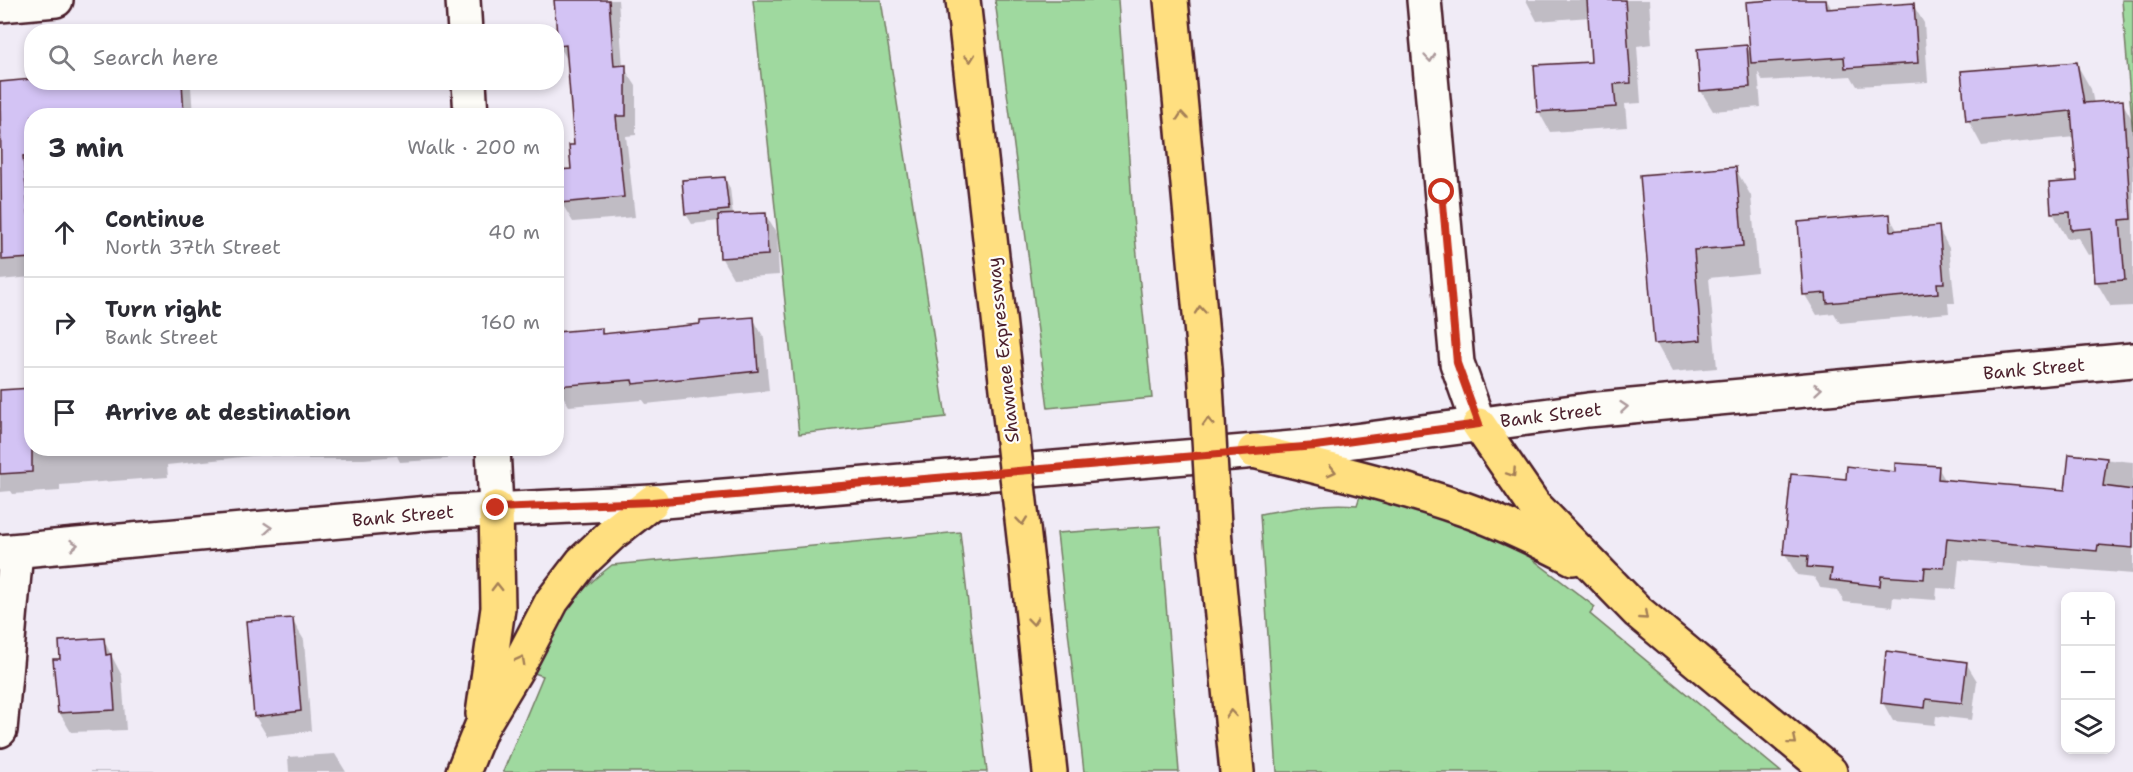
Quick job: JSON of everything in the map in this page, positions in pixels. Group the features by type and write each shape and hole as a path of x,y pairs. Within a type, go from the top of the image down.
{"highway":[{"name":"Shawnee Expressway","path":"963,0 1050,772"},
{"path":"1171,0 1205,368 1215,543 1237,772"},
{"path":"1479,424 1534,505 1638,612 1830,772"},
{"path":"1254,451 1400,488 1465,509 1529,536 1598,571"},
{"path":"464,772 481,728 517,668 552,601 582,562 614,532 652,502"},
{"path":"481,728 498,608 496,508"}],"street":[{"path":"0,5 56,0"},
{"path":"463,0 464,24"},
{"path":"1424,0 1457,363 1479,424"},
{"path":"469,90 471,108"},
{"name":"Bank Street","path":"8,551 496,508 652,502 1316,446 1588,410 2133,360"},
{"path":"493,456 496,508"},
{"path":"0,730 8,551"}],"green space":[{"path":"753,0 881,0 946,417 799,434"},
{"path":"995,0 1118,0 1133,217 1152,398 1048,408"},
{"path":"2122,0 2133,0 2133,133"},
{"path":"1360,496 1420,508 1509,544 1523,552 1595,607 1590,614 1781,772 1277,772 1260,514 1321,505 1357,505"},
{"path":"1160,526 1179,772 1084,772 1057,533"},
{"path":"960,532 987,772 503,772 543,676 534,673 549,640 574,601 612,565"}],"building":[{"path":"554,0 609,0 614,66 626,65 626,116 616,116 624,197 564,203 564,170 571,169 569,145 574,145 564,24 556,24"},
{"path":"1587,0 1625,0 1631,83 1614,84 1616,107 1537,112 1534,65 1591,62"},
{"path":"1826,0 1827,9 1914,3 1918,63 1845,68 1844,57 1751,63 1746,2"},
{"path":"1747,45 1750,87 1700,91 1697,49"},
{"path":"2077,62 2084,103 2123,100 2131,219 2120,220 2125,280 2095,282 2091,228 2071,230 2070,212 2051,213 2049,183 2077,181 2071,111 1966,121 1961,71"},
{"path":"24,80 24,90 182,90 184,108 24,108 24,259 2,260 0,82"},
{"path":"1736,167 1743,246 1694,250 1701,340 1654,344 1640,175"},
{"path":"725,177 729,210 685,214 682,180"},
{"path":"766,213 768,255 720,258 718,215"},
{"path":"1890,214 1891,231 1939,226 1944,283 1937,283 1938,293 1827,303 1826,293 1803,295 1798,222"},
{"path":"754,317 758,371 633,384 632,380 564,385 564,331 602,328 602,334 700,324 700,321"},
{"path":"24,388 24,456 32,456 32,472 0,474 0,390"},
{"path":"2069,454 2107,458 2103,486 2133,490 2133,548 2098,545 2097,551 1947,538 1944,568 1925,567 1924,579 1881,576 1880,586 1830,580 1832,569 1807,567 1808,556 1783,554 1791,474 1846,479 1847,466 1895,472 1895,463 1939,466 1938,479 2065,490"},
{"path":"293,618 301,711 254,717 246,621"},
{"path":"104,638 106,655 111,654 115,710 58,713 53,659 60,659 59,641"},
{"path":"1886,651 1967,662 1962,703 1926,699 1925,708 1881,703"}],"route":[{"path":"496,508 652,502 1316,446 1479,424 1457,363 1442,192"}]}
